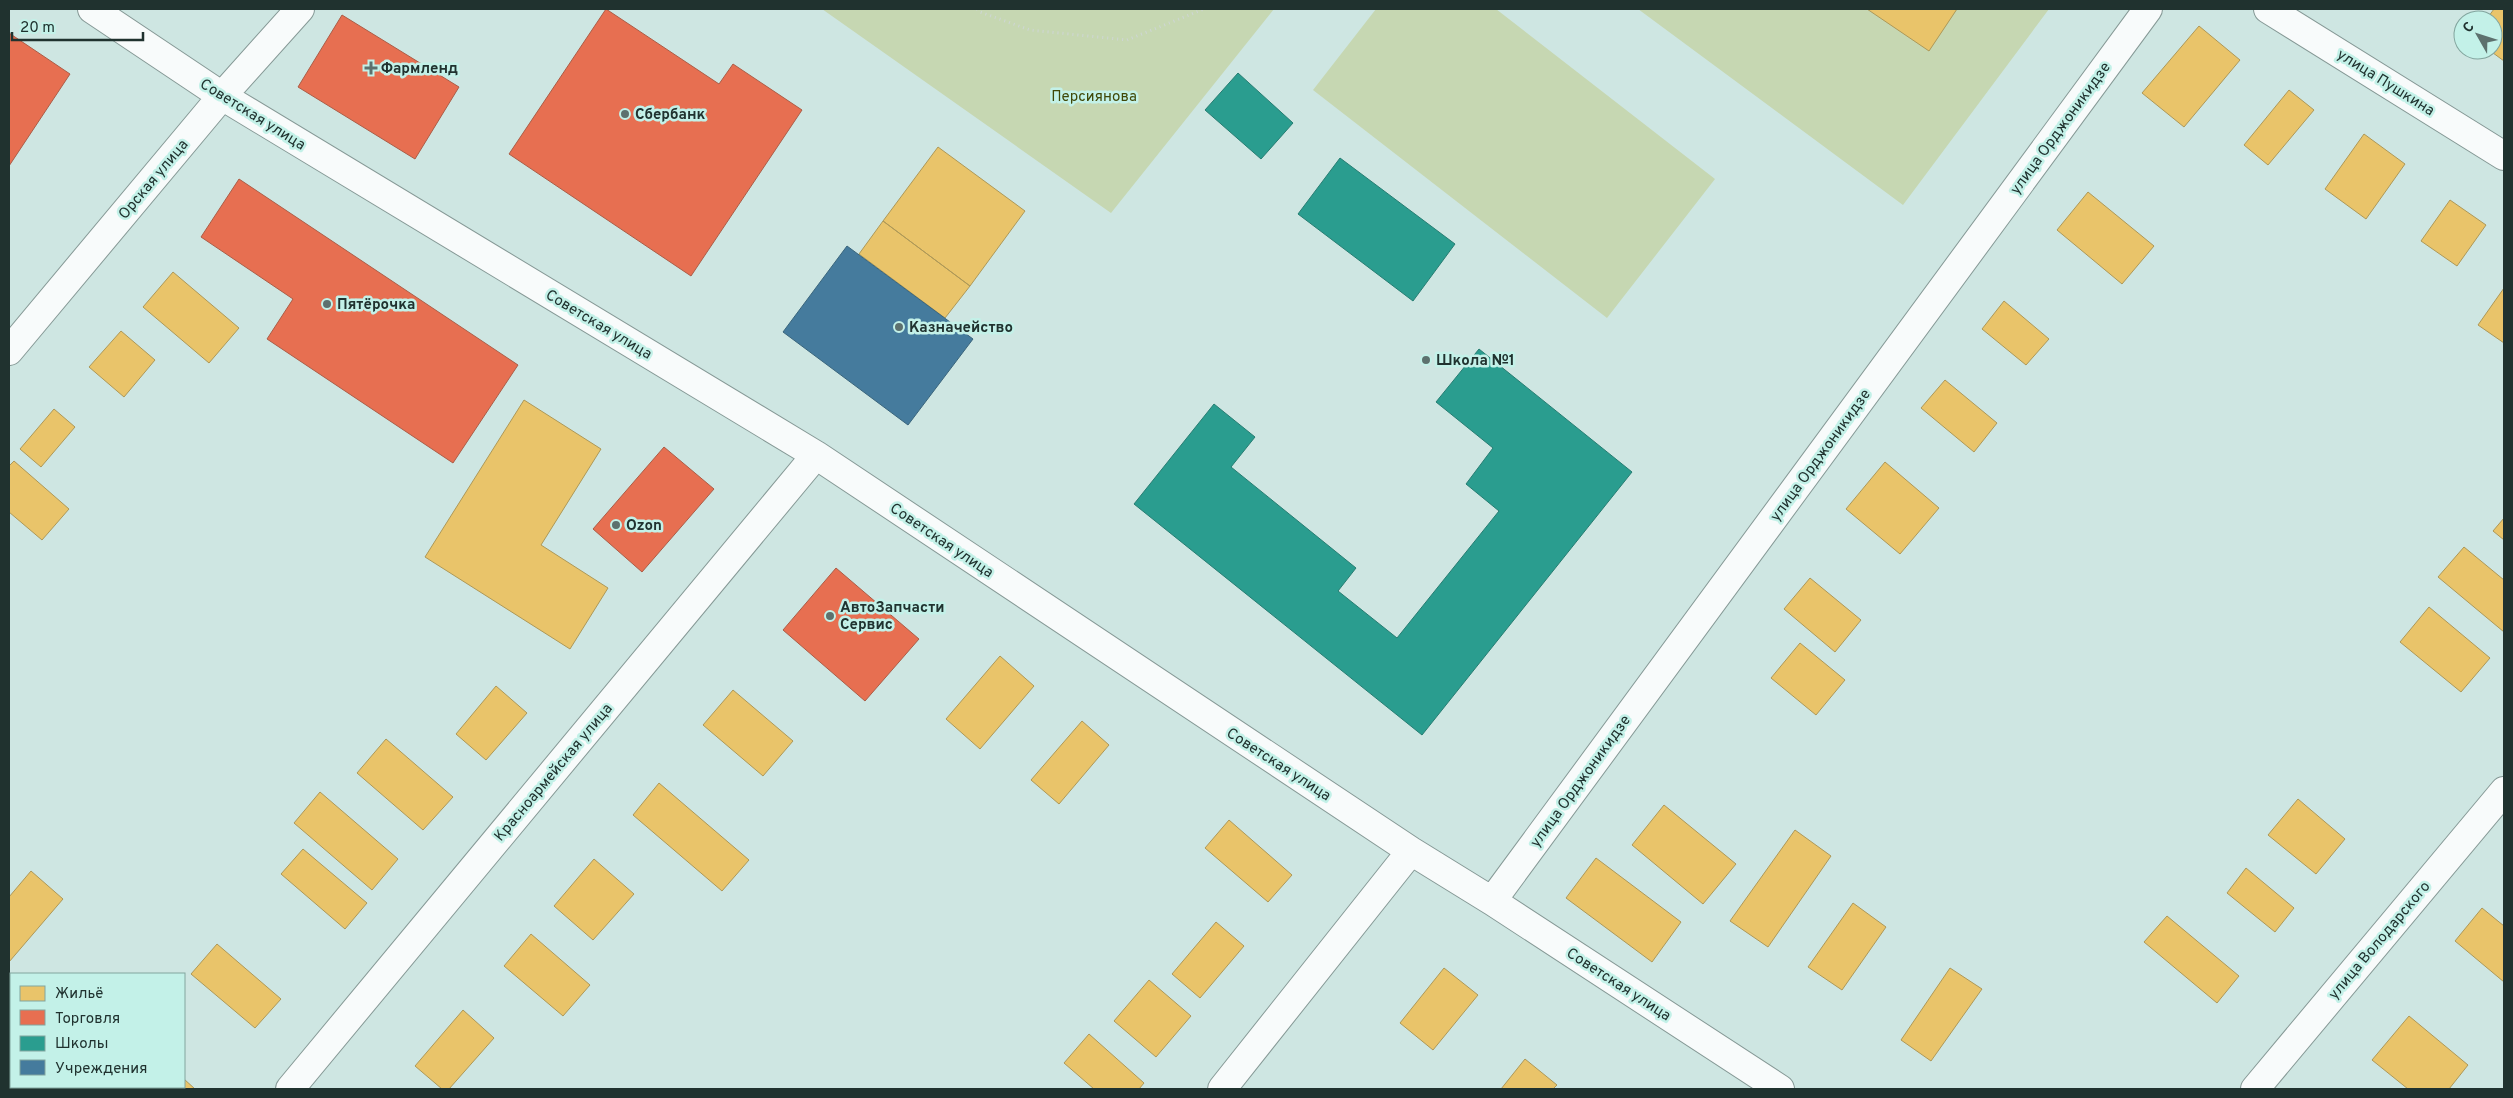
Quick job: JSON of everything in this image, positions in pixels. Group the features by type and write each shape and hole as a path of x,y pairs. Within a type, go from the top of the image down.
{"street":[{"name":"Советская улица","path":"92,9 222,96 816,456 1411,851 1492,900 1780,1089"},
{"name":"Орская улица","path":"9,351 222,96 300,9"},
{"name":"улица Орджоникидзе","path":"1492,900 2148,9"},
{"name":"улица Пушкина","path":"2268,9 2504,156"},
{"name":"Красноармейская улица","path":"290,1089 816,456"},
{"name":"улица Володарского","path":"2254,1089 2504,792"},
{"path":"1222,1089 1411,851"}],"path":[{"path":"977,9 980,12 1030,30 1127,40 1204,9"}],"green space":[{"name":"Персиянова","path":"822,9 1274,9 1111,213"},
{"path":"1376,9 1496,9 1715,179 1607,318 1313,90"},
{"path":"1638,9 2049,9 1903,205"}],"building: Жильё":[{"path":"1867,9 1957,9 1929,51"},
{"path":"2504,9 2504,61 2503,10 2493,10"},
{"path":"2199,26 2240,60 2184,127 2142,93"},
{"path":"2289,90 2314,110 2268,165 2244,145"},
{"path":"2364,134 2405,164 2366,219 2325,189"},
{"path":"938,147 1025,211 970,286 883,221"},
{"path":"2088,192 2154,246 2122,284 2057,230"},
{"path":"2450,200 2486,225 2457,266 2421,241"},
{"path":"883,221 970,286 945,318 859,254"},
{"path":"173,272 239,328 209,363 143,307"},
{"path":"2504,288 2504,343 2478,325"},
{"path":"2004,301 2049,339 2026,365 1982,329"},
{"path":"121,331 155,360 124,397 89,367"},
{"path":"1945,380 1997,423 1974,452 1921,408"},
{"path":"524,400 601,449 541,545 608,588 570,649 425,557"},
{"path":"54,409 75,427 41,467 20,449"},
{"path":"14,461 69,509 42,540 9,512 9,466"},
{"path":"1885,462 1939,508 1900,554 1846,509"},
{"path":"2504,518 2504,540 2493,531"},
{"path":"2464,547 2504,580 2504,632 2438,577"},
{"path":"1810,578 1861,620 1835,652 1784,609"},
{"path":"2429,607 2490,658 2461,692 2400,642"},
{"path":"1800,643 1845,680 1816,715 1771,678"},
{"path":"1000,656 1034,686 980,749 946,719"},
{"path":"496,686 527,713 486,760 456,734"},
{"path":"733,690 793,741 763,776 703,725"},
{"path":"1082,721 1109,745 1059,804 1031,780"},
{"path":"386,739 453,797 423,830 357,773"},
{"path":"659,783 749,860 722,891 633,815"},
{"path":"320,792 398,859 372,890 294,823"},
{"path":"2298,799 2345,839 2316,874 2268,835"},
{"path":"1664,805 1736,864 1703,904 1632,845"},
{"path":"1229,820 1292,875 1268,902 1205,848"},
{"path":"1795,830 1831,856 1768,947 1730,921"},
{"path":"303,849 367,903 345,929 281,874"},
{"path":"1596,858 1681,922 1652,962 1566,898"},
{"path":"594,859 634,894 593,940 554,906"},
{"path":"2246,868 2294,908 2275,932 2227,893"},
{"path":"31,871 63,899 9,962 9,897"},
{"path":"1853,903 1886,927 1842,990 1808,967"},
{"path":"2482,908 2504,926 2504,982 2455,941"},
{"path":"2167,916 2239,976 2217,1003 2144,942"},
{"path":"1216,922 1244,946 1200,998 1172,974"},
{"path":"531,934 590,985 563,1016 504,966"},
{"path":"217,944 281,999 255,1028 191,974"},
{"path":"1444,968 1478,995 1433,1050 1400,1023"},
{"path":"1950,968 1982,989 1931,1061 1901,1040"},
{"path":"1149,980 1191,1016 1156,1057 1114,1021"},
{"path":"463,1010 494,1038 449,1089 442,1089 415,1066"},
{"path":"2409,1016 2468,1065 2449,1089 2408,1089 2372,1060"},
{"path":"1089,1034 1144,1083 1139,1089 1094,1089 1064,1063"},
{"path":"1525,1059 1557,1085 1553,1089 1501,1089"},
{"path":"185,1080 195,1089 141,1089 185,1088"}],"building: Торговля":[{"path":"606,9 719,84 733,64 802,110 691,276 509,154"},
{"path":"342,15 459,87 415,159 298,87"},
{"path":"9,33 70,74 9,166"},
{"path":"239,179 518,365 453,463 267,339 293,299 201,237"},
{"path":"664,447 714,489 642,572 593,529"},
{"path":"836,568 919,639 865,701 783,630"}],"building: Школы":[{"path":"1238,73 1293,123 1261,159 1205,110"},
{"path":"1340,158 1455,244 1413,301 1298,214"},
{"path":"1479,349 1632,472 1422,735 1134,504 1214,404 1255,437 1231,467 1356,568 1338,591 1397,638 1499,511 1466,484 1493,448 1436,402"}],"building: Учреждения":[{"path":"847,246 973,339 908,425 783,332"}],"place":[{"name":"Фармленд","path":"371,68"},
{"name":"Сбербанк","path":"625,114"},
{"name":"Пятёрочка","path":"327,304"},
{"name":"Казначейство","path":"899,327"},
{"name":"Школа №1","path":"1426,360"},
{"name":"Ozon","path":"616,525"},
{"name":"АвтоЗапчасти Сервис","path":"830,616"}]}
